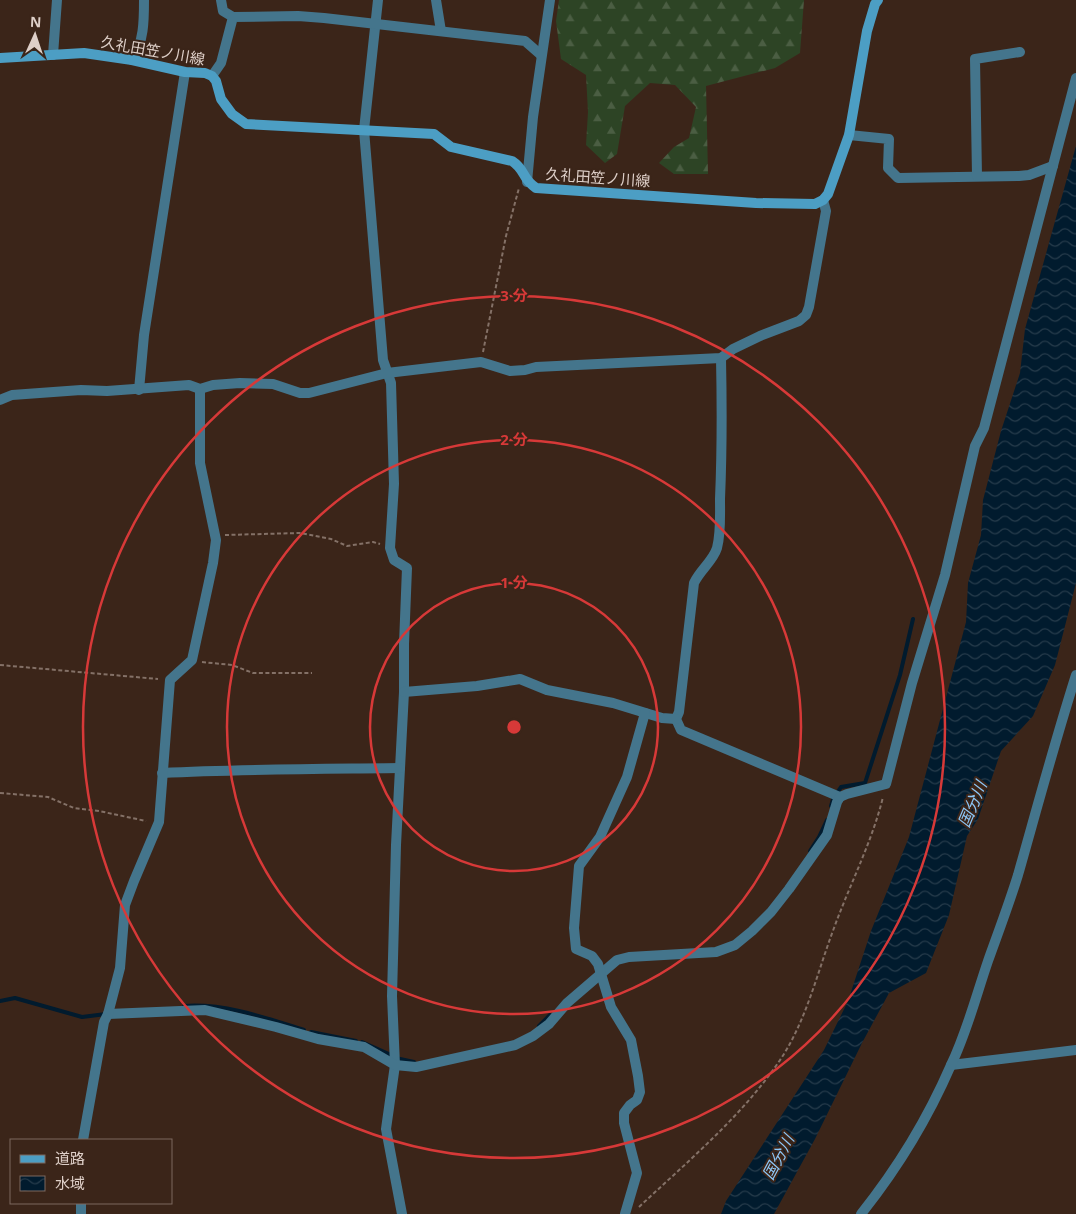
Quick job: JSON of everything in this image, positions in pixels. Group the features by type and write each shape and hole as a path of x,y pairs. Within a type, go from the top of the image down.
{"main road":[{"path":"823,200 828,194 849,135 867,30 878,0"},
{"name":"久礼田笠ノ川線","path":"0,58 84,53 132,60 185,72 205,73 212,76 216,81 222,99 232,114 246,124 434,134 451,147 512,161 520,166 527,182 536,188 756,203 815,204 823,200"}],"street":[{"path":"53,55 57,0"},
{"path":"132,60 138,51 144,23 144,0"},
{"path":"220,0 223,10 233,17 298,16 525,41 541,54"},
{"path":"378,0 364,130 383,360 391,383 394,484 390,548 394,560 407,568 392,996 395,1058 386,1129 402,1214"},
{"path":"436,0 441,31"},
{"path":"527,182 533,117 550,0"},
{"path":"212,76 221,63 233,17"},
{"path":"976,176 975,59 1020,52"},
{"path":"139,390 144,334 185,72"},
{"path":"721,358 719,538 712,558 698,574 694,583 679,712 676,719 681,730 837,795 886,784 912,683 945,575 974,446 984,428 1076,78"},
{"path":"849,135 889,139 888,168 898,178 1020,176 1029,175 1053,166"},
{"path":"0,400 12,396 81,390 139,390 189,385 200,389 213,385 240,383 273,384 300,393 309,393 387,373 481,362 510,371 536,367 721,358 760,336 799,321 806,315 826,211 823,200"},
{"path":"83,1139 104,1022 120,968 125,905 159,822 170,680 192,660 213,563 216,540 200,463 200,389"},
{"path":"861,1214 880,1190 921,1126 952,1065 968,1024 1017,877 1043,782 1076,675"},
{"path":"404,692 477,686 520,679 547,690 613,703 662,718 676,719"},
{"path":"625,1214 637,1173 624,1123 624,1113 637,1100 640,1092 631,1040 611,1007 600,970 592,956 576,950 574,928 579,866 600,837 627,777 645,714"},
{"path":"162,772 400,768"},
{"path":"108,1012 205,1010 318,1039 364,1047 416,1067 515,1045 533,1036 549,1024 600,970 618,960 630,957 716,952 735,945 771,912 827,835 837,802 837,795"},
{"path":"952,1065 1076,1050"}],"path":[{"path":"481,362 506,236 518,189 527,182"},
{"path":"215,535 300,533 331,539 347,546 374,542 390,548"},
{"path":"190,661 232,664 253,673 312,673"},
{"path":"0,665 170,680"},
{"path":"638,1208 718,1132 755,1093 778,1063 793,1039 834,926 879,815 886,784"},
{"path":"0,793 48,797 74,808 99,811 142,821 159,822"}],"green space":[{"path":"559,0 804,0 800,53 775,68 706,86 708,174 674,174 659,163 674,147 689,138 696,107 675,85 650,83 625,106 617,154 605,163 586,145 588,112 586,75 561,59 556,21"}],"water":[{"name":"国分川","path":"1076,146 1076,583 1055,665 1033,716 1001,751 978,819 967,836 949,915 926,973 889,993 815,1139 774,1214 721,1214 726,1201 824,1050 848,1001 871,931 909,837 966,622 968,583 981,535 983,500 1001,431 1020,373 1025,329"}],"waterway":[{"path":"831,806 841,787 865,783 900,675 913,619"},
{"path":"810,851 827,820"},
{"path":"0,1001 15,998 82,1017 106,1014"},
{"path":"184,1006 230,1009 304,1030"},
{"path":"539,1026 550,1015"},
{"path":"311,1032 356,1041"},
{"path":"362,1042 400,1059 414,1062"}]}
